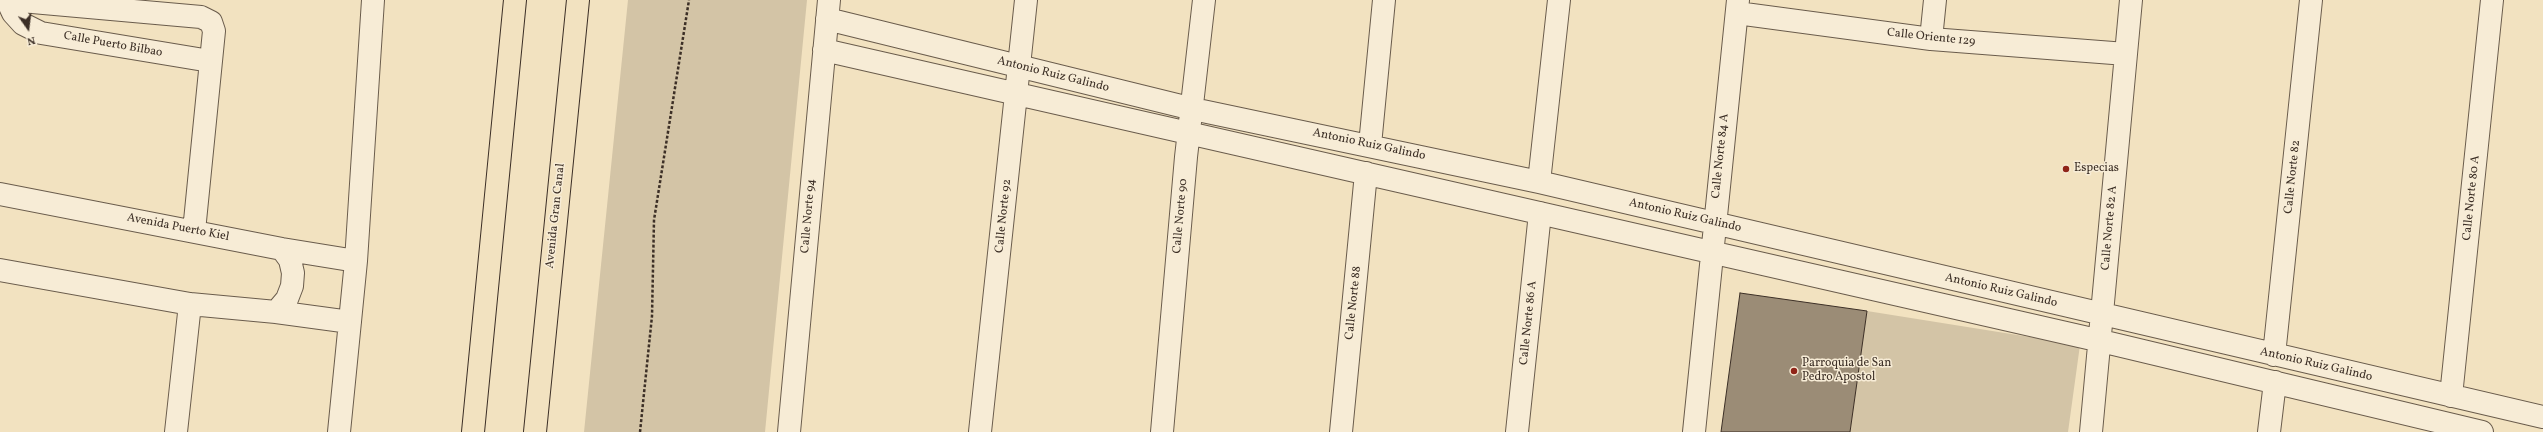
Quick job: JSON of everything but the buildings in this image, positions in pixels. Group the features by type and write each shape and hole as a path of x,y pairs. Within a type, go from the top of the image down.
{"main road":[{"path":"473,432 515,0"},
{"name":"Avenida Gran Canal","path":"536,432 578,0"}],"street":[{"name":"Calle Puerto Bilbao","path":"7,0 13,13 23,24 41,33 210,61"},
{"path":"10,0 206,18 211,22 214,31 194,231"},
{"path":"339,432 356,261 373,0"},
{"name":"Calle Norte 92","path":"980,432 1026,0"},
{"name":"Calle Norte 90","path":"1162,432 1186,157 1190,135 1204,0"},
{"path":"1370,145 1384,0"},
{"path":"1539,182 1559,0"},
{"path":"1931,39 1935,0"},
{"name":"Calle Norte 82 A","path":"2091,432 2101,341 2102,316 2132,0"},
{"name":"Calle Norte 82","path":"2274,355 2311,0"},
{"name":"Calle Norte 80 A","path":"2451,396 2492,0"},
{"name":"Calle Oriente 129","path":"1737,7 1931,39 2126,54"},
{"name":"Calle Norte 84 A","path":"1694,432 1711,251 1737,7"},
{"name":"Antonio Ruiz Galindo","path":"828,10 1019,67 1193,108 1539,182 2102,316 2543,417"},
{"name":"Calle Norte 94","path":"789,432 828,10"},
{"path":"824,50 1017,93 1190,135 1711,251 2101,341 2275,382 2447,428 2482,432"},
{"name":"Calle Norte 88","path":"1341,432 1366,173"},
{"name":"Avenida Puerto Kiel","path":"0,194 282,249 356,261"},
{"name":"Calle Norte 86 A","path":"1518,432 1540,213"},
{"path":"276,312 287,299 292,286 293,273 290,260 282,249"},
{"path":"0,270 190,304 276,312 350,322"},
{"path":"176,432 190,304"},
{"path":"2269,432 2275,382"}],"path":[{"path":"640,432 652,316 654,220 689,0"}],"shaded area":[{"path":"628,0 807,0 765,432 584,432"},
{"path":"1867,311 2080,345 2068,432 1850,432"}],"place":[{"name":"Especias","path":"2066,169"},
{"name":"Parroquia de San Pedro Apostol","path":"1794,371"}]}
